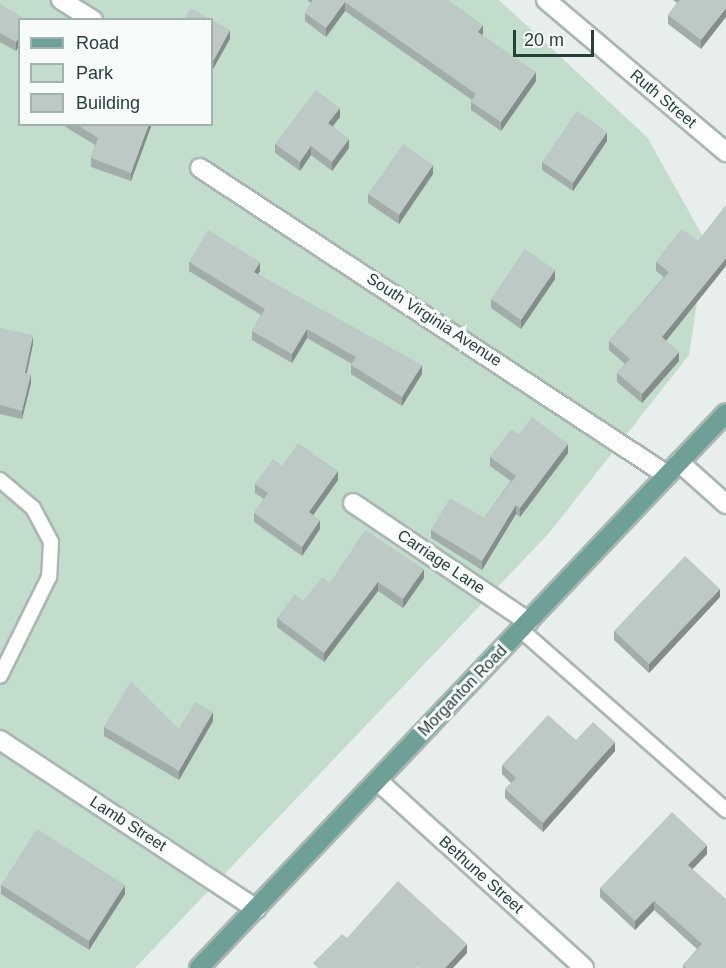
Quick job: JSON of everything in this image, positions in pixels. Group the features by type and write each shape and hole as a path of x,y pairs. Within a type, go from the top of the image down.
{"main road":[{"name":"Morganton Road","path":"199,968 726,413"}],"street":[{"path":"60,0 90,18"},
{"name":"Ruth Street","path":"546,0 726,152"},
{"name":"South Virginia Avenue","path":"200,168 673,468 726,504"},
{"name":"Carriage Lane","path":"353,503 525,626"},
{"name":"Lamb Street","path":"0,740 256,909"},
{"name":"Bethune Street","path":"378,781 584,968"}],"lane":[{"path":"0,480 33,508 51,542 50,577 0,676"},
{"path":"525,626 726,810"}],"green space":[{"path":"0,0 499,0 647,137 706,242 689,355 550,532 135,968 0,968"}],"building":[{"path":"313,0 448,0 483,25 478,32 536,72 501,122 471,102 476,94 345,2 326,28 305,13"},
{"path":"680,0 726,0 726,8 701,40 668,15"},
{"path":"0,4 24,18 18,18 16,42 0,33"},
{"path":"191,8 208,18 185,18"},
{"path":"213,21 230,30 213,61"},
{"path":"316,90 340,108 328,123 349,139 332,162 311,146 300,162 275,144"},
{"path":"577,111 607,132 573,183 542,162"},
{"path":"79,126 148,126 131,173 91,158 98,138"},
{"path":"403,144 433,165 399,215 368,194"},
{"path":"725,206 726,258 662,337 679,352 642,394 617,373 630,359 609,341 669,272 656,262 682,229 698,241"},
{"path":"208,230 260,262 254,272 422,365 402,397 351,365 356,357 307,329 292,354 252,331 265,309 189,262"},
{"path":"525,249 555,270 521,320 491,299"},
{"path":"0,328 33,335 25,373 31,374 22,411 0,405"},
{"path":"532,417 568,444 520,508 516,505 482,561 431,530 450,498 484,518 516,476 490,457 511,429 519,434"},
{"path":"298,443 338,471 309,512 320,520 302,547 254,513 268,493 255,484 273,459 282,466"},
{"path":"365,530 424,569 403,599 378,582 324,653 277,618 295,594 303,601 322,577 330,583"},
{"path":"685,556 720,589 649,664 614,631"},
{"path":"131,681 179,729 195,702 213,712 179,771 104,727"},
{"path":"548,715 576,740 593,722 615,742 543,823 505,789 516,778 502,765"},
{"path":"672,812 707,845 688,865 726,899 726,968 686,968 683,965 702,944 654,901 635,921 600,888"},
{"path":"37,829 125,885 89,941 1,885"},
{"path":"398,881 467,944 445,968 318,968 313,963 342,934 347,938"}]}
